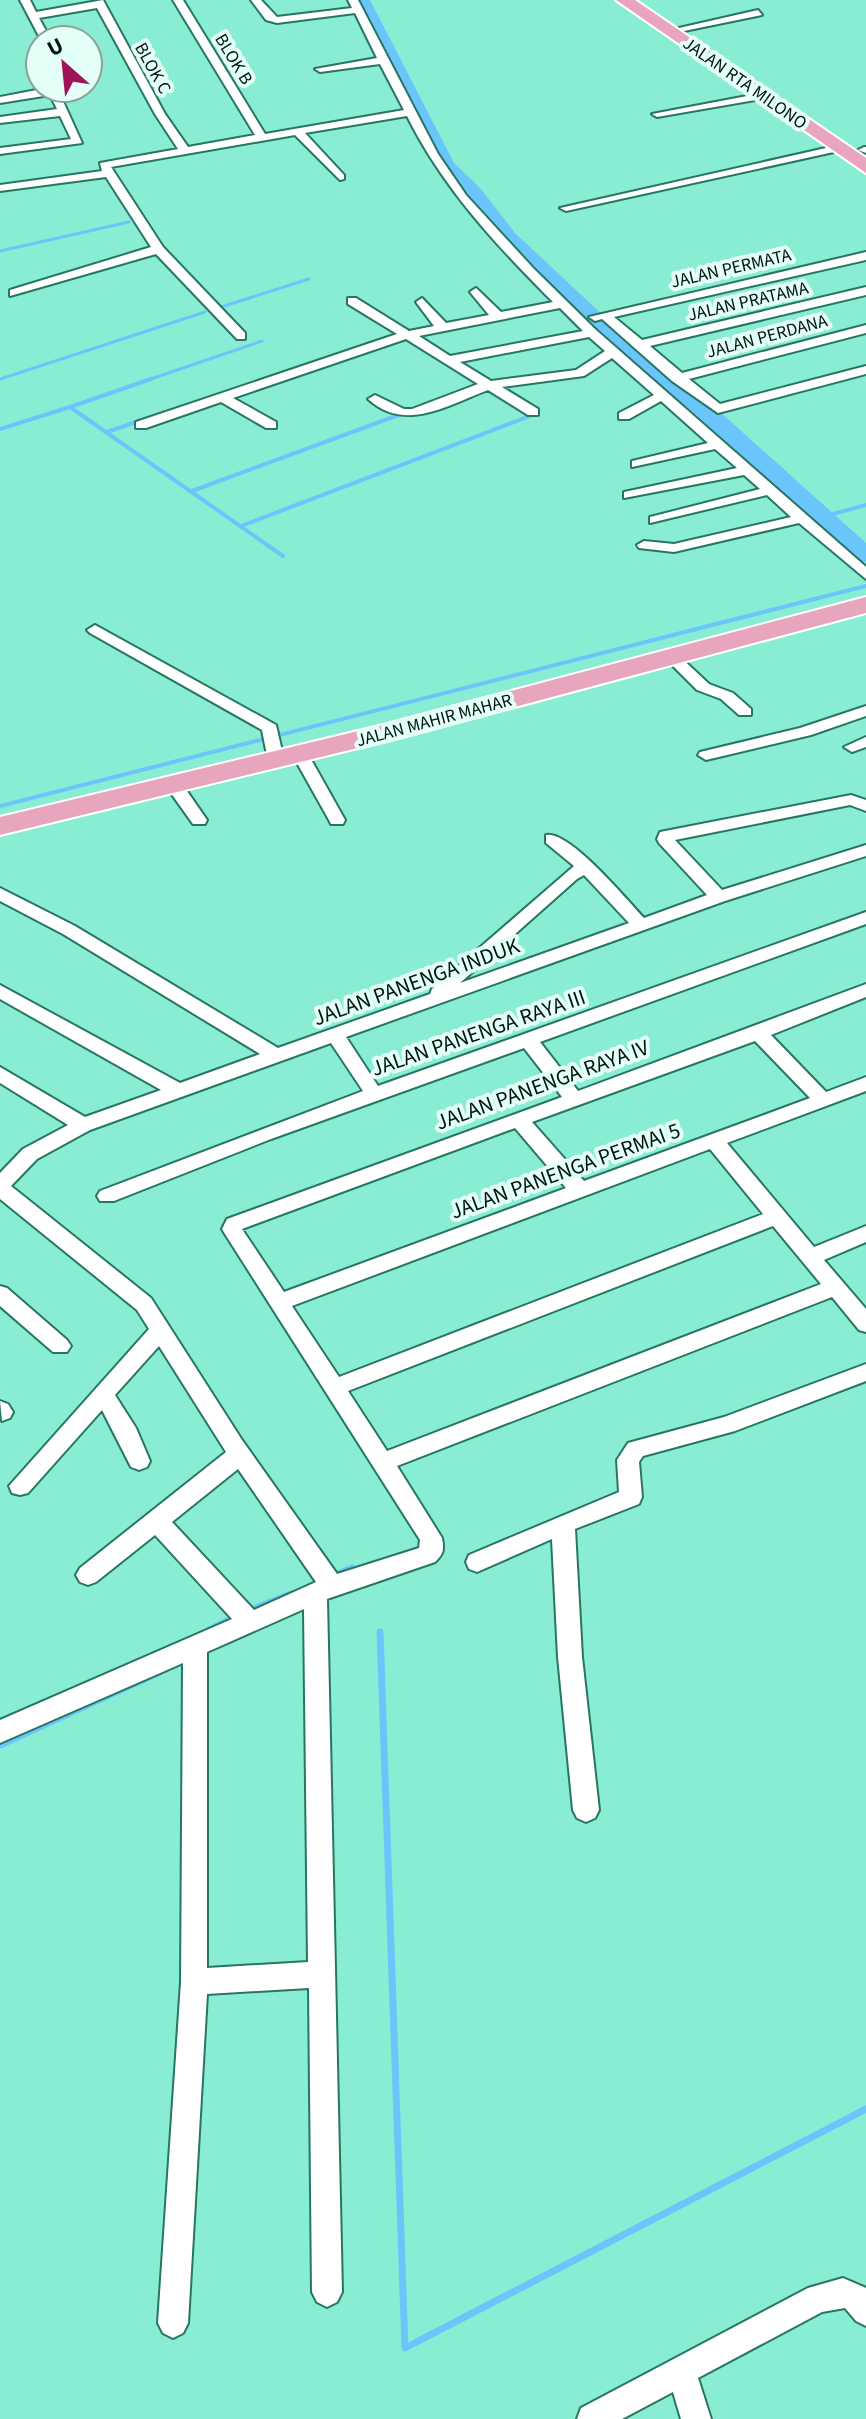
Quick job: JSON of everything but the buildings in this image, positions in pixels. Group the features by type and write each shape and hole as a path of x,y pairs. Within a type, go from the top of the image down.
{"highway":[{"name":"JALAN RTA MILONO","path":"624,0 839,148 864,157"},
{"name":"JALAN RTA MILONO","path":"643,0 864,157"},
{"name":"JALAN MAHIR MAHAR","path":"0,826 288,757 866,605"}],"street":[{"path":"25,0 37,24"},
{"name":"BLOK B","path":"178,0 261,136"},
{"path":"256,0 270,18 277,20 356,5 409,112 441,169 462,197 562,304 593,317 638,345 718,409 866,370"},
{"path":"32,16 99,2"},
{"name":"BLOK C","path":"99,2 184,149"},
{"path":"684,28 758,13"},
{"path":"320,69 369,65 384,60"},
{"path":"1,98 24,94"},
{"path":"657,114 763,96"},
{"path":"0,151 78,141 59,104"},
{"path":"0,120 62,112"},
{"path":"241,336 158,249 105,164 409,112"},
{"path":"296,130 340,177"},
{"path":"566,208 839,148"},
{"path":"0,188 109,173"},
{"path":"14,293 158,249"},
{"name":"JALAN PERMATA","path":"593,317 866,256"},
{"name":"JALAN PRATAMA","path":"638,345 866,291"},
{"path":"476,292 498,317"},
{"path":"352,301 533,412"},
{"path":"422,302 443,328"},
{"path":"141,425 406,335 562,304"},
{"path":"592,333 593,317"},
{"name":"JALAN PERDANA","path":"677,378 866,329"},
{"path":"592,333 866,575"},
{"path":"448,360 592,333"},
{"path":"375,399 410,414 488,385 579,373 613,352"},
{"path":"589,368 627,364"},
{"path":"624,416 663,395"},
{"path":"223,398 271,425"},
{"path":"639,408 657,412 681,410"},
{"path":"637,464 720,444"},
{"path":"629,495 748,470"},
{"path":"655,520 771,490"},
{"path":"644,545 674,548 804,518"},
{"path":"95,630 270,728 288,757 337,820"},
{"path":"672,657 703,687 727,696 745,712"},
{"path":"706,755 805,732 866,711"},
{"path":"174,785 199,820"},
{"path":"719,897 666,836 851,800 866,806"},
{"path":"552,839 585,866 641,925"},
{"name":"JALAN PANENGA INDUK","path":"0,1187 35,1150 83,1125 719,897 866,850"},
{"path":"428,1001 585,866"},
{"path":"0,894 69,930 277,1056"},
{"name":"JALAN PANENGA RAYA III","path":"107,1196 374,1094 866,918"},
{"name":"JALAN PANENGA RAYA IV","path":"280,1302 232,1229 234,1224 517,1118 759,1033 866,990"},
{"path":"0,991 177,1090"},
{"path":"759,1033 823,1100"},
{"path":"336,1036 374,1094"},
{"path":"529,1041 573,1098"},
{"path":"0,1074 83,1125"},
{"name":"JALAN PANENGA PERMAI 5","path":"280,1302 866,1084"},
{"path":"517,1118 580,1190"},
{"path":"715,1142 866,1324"},
{"path":"0,1187 139,1300 161,1330 324,1590 322,1974 327,2292"},
{"path":"335,1387 776,1217"},
{"path":"810,1257 866,1234"},
{"path":"382,1462 836,1287"},
{"path":"0,1294 60,1346"},
{"path":"0,1732 324,1590 427,1555 433,1550 431,1538 280,1302"},
{"path":"20,1486 161,1330"},
{"path":"477,1562 631,1497 628,1460 636,1449 727,1425 866,1372"},
{"path":"104,1395 128,1434 139,1461"},
{"path":"88,1575 239,1455"},
{"path":"156,1520 251,1623"},
{"path":"563,1524 570,1657 586,1810"},
{"path":"173,2323 194,1982 195,1648"},
{"path":"194,1982 322,1974"},
{"path":"592,2419 818,2298 843,2293 854,2296 866,2311"},
{"path":"681,2371 696,2419"}],"waterway":[{"path":"362,0 446,166 473,192 508,237 631,352 701,407 866,555"},
{"path":"0,185 15,183"},
{"path":"0,251 129,222"},
{"path":"221,307 309,279"},
{"path":"0,379 205,312"},
{"path":"374,317 371,318 398,335"},
{"path":"550,344 611,334"},
{"path":"145,381 262,341"},
{"path":"70,407 151,379"},
{"path":"241,526 530,416 490,392 496,388"},
{"path":"0,429 70,407"},
{"path":"70,407 283,556"},
{"path":"192,491 404,413"},
{"path":"107,432 139,421"},
{"path":"822,517 866,505"},
{"path":"0,806 866,586"},
{"path":"333,1576 352,1568"},
{"path":"248,1611 291,1594"},
{"path":"209,1630 236,1617"},
{"path":"380,1632 405,2348 866,2109"},
{"path":"0,1745 166,1669"}]}
